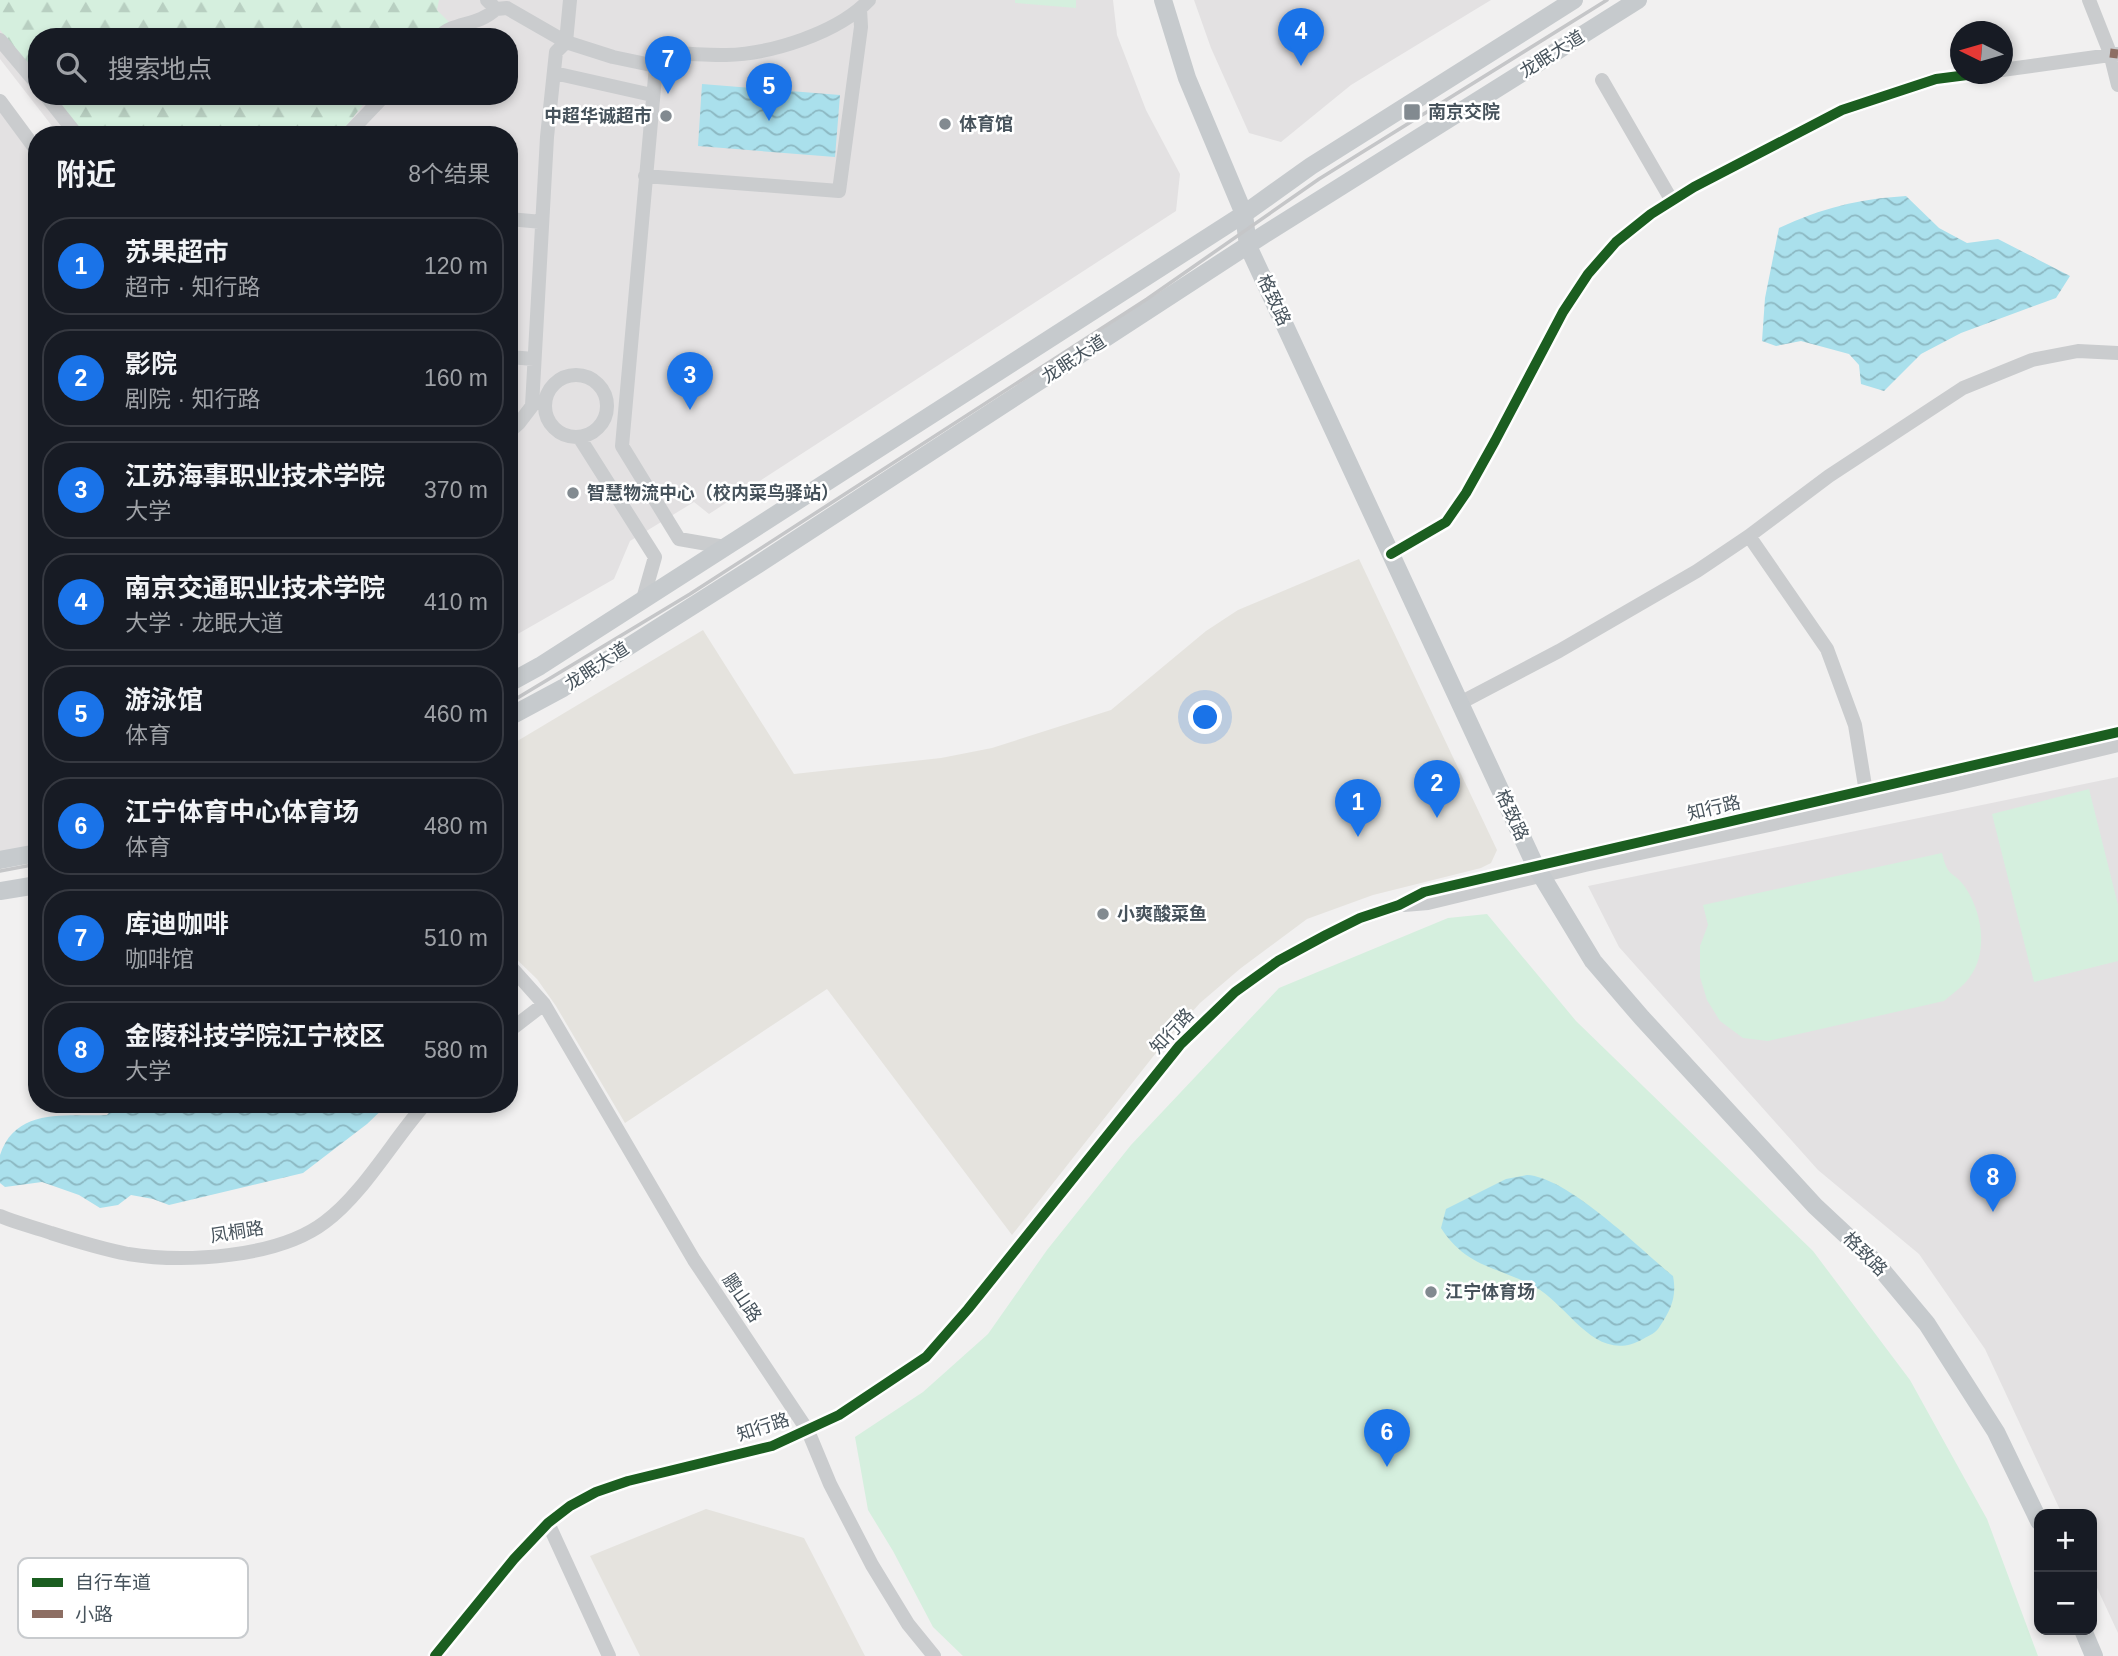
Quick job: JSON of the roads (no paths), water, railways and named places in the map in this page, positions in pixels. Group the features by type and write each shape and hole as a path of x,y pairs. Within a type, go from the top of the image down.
{"main road":[{"name":"格致路","path":"1163,0 1187,78 1244,214 1248,246 1539,871 1593,961 1815,1206 1876,1263 1927,1324 1996,1432 2034,1511"},
{"name":"龙眠大道","path":"518,677 540,666 1244,214 1311,166 1574,0"},
{"name":"龙眠大道","path":"518,712 563,688 754,567 1248,246 1638,0"},
{"path":"0,859 28,854"},
{"path":"0,891 28,886"},
{"path":"2085,1635 2094,1656"}],"street":[{"path":"518,424 539,407 556,383 574,376 585,377 594,382 606,399 607,410 598,429 589,435 569,437 553,426 539,407 534,359 556,52 566,42 570,0"},
{"path":"2089,0 2114,53 2118,85"},
{"path":"452,28 485,19 491,4 507,8 566,42 613,57 656,66"},
{"path":"725,547 680,538 622,446 656,66 672,53 728,55 784,45 829,29 864,5"},
{"path":"645,176 839,191 864,5"},
{"path":"0,40 28,74"},
{"path":"2013,68 2114,53"},
{"path":"554,73 652,95"},
{"path":"1391,554 1446,522 1472,483 1563,312 1588,274 1616,242 1672,201 1842,110 1936,79 1950,77"},
{"path":"1602,80 1672,201"},
{"path":"0,101 28,139"},
{"path":"53,105 70,126"},
{"path":"356,126 375,105"},
{"path":"518,220 542,222"},
{"path":"1460,703 1559,651 1697,571 1829,476 1963,388 2032,360 2078,351 2118,353"},
{"path":"518,358 534,359"},
{"path":"607,410 625,411"},
{"path":"579,437 655,557 643,599"},
{"path":"1749,536 1827,649 1855,725 1866,792"},
{"name":"知行路","path":"435,1656 514,1559 548,1523 570,1506 596,1492 628,1481 772,1446 808,1431 839,1415 926,1357 976,1299 1180,1045 1235,992 1278,961 1326,934 1360,918 1399,905 1428,903 1539,871 2118,732"},
{"name":"知行路","path":"1539,871 1585,865 1952,785 2118,744"},
{"name":"鹏山路","path":"518,975 544,1004 694,1260 808,1431 830,1484 872,1565 908,1624 934,1656"},
{"path":"518,1024 544,1004"},
{"name":"凤桐路","path":"0,1216 76,1241 128,1254 181,1258 228,1256 281,1244 324,1223 374,1169 418,1113"},
{"path":"548,1523 609,1656"}],"water":[{"path":"702,84 840,95 835,157 698,146"},
{"path":"1906,196 1939,228 1967,243 1998,239 2070,276 2056,298 1961,333 1921,354 1884,391 1861,384 1859,365 1849,354 1801,341 1776,346 1762,341 1765,298 1779,228 1841,206 1872,199"},
{"path":"379,1113 303,1173 169,1205 131,1195 118,1205 100,1208 79,1195 42,1182 5,1187 0,1183 0,1155 8,1139 18,1128 45,1117"},
{"path":"1527,1175 1544,1179 1583,1201 1673,1276 1672,1302 1655,1332 1626,1345 1611,1345 1597,1339 1535,1287 1472,1259 1451,1241 1441,1228 1446,1209 1506,1179"}],"railway":[{"path":"518,698 690,594 1147,299 1319,179 1607,0"},
{"path":"0,871 28,866"}],"place":[{"name":"南京交通职业技术学院","path":"1301,66"},
{"name":"库迪咖啡","path":"668,94"},
{"name":"南京交院","path":"1412,112"},
{"name":"中超华诚超市","path":"666,116"},
{"name":"游泳馆","path":"769,121"},
{"name":"体育馆","path":"945,124"},
{"name":"江苏海事职业技术学院","path":"690,410"},
{"name":"智慧物流中心（校内菜鸟驿站）","path":"573,493"},
{"name":"影院","path":"1437,818"},
{"name":"苏果超市","path":"1358,837"},
{"name":"小爽酸菜鱼","path":"1103,914"},
{"name":"金陵科技学院江宁校区","path":"1993,1212"},
{"name":"江宁体育场","path":"1431,1292"},
{"name":"江宁体育中心体育场","path":"1387,1467"}]}
